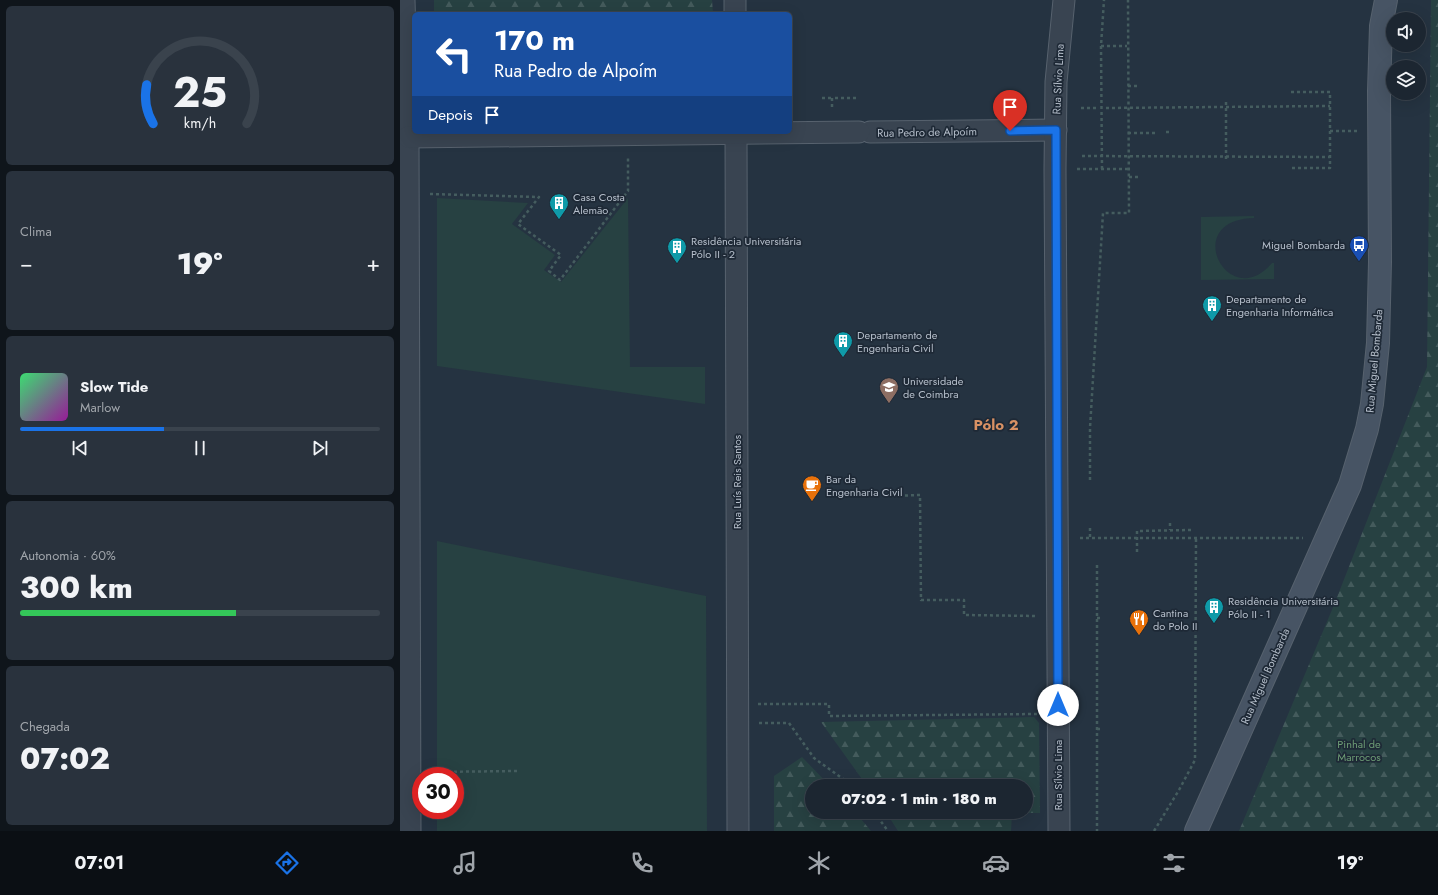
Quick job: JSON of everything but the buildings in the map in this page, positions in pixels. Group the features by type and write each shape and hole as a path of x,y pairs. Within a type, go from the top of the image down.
{"street":[{"path":"404,0 408,137 410,831"},
{"path":"735,0 735,12"},
{"name":"Rua Sílvio Lima","path":"1059,831 1056,82 1064,0"},
{"name":"Rua Miguel Bombarda","path":"1196,831 1328,538 1350,485 1367,429 1372,404 1378,343 1380,262 1379,91 1381,26 1386,0"},
{"name":"Rua Pedro de Alpoím","path":"792,133 1056,130"},
{"name":"Rua Pedro de Alpoím","path":"408,137 654,134"},
{"name":"Rua Luís Reis Santos","path":"736,134 738,831"}],"path":[{"path":"1102,169 1101,46 1104,0"},
{"path":"1090,480 1090,428 1103,213 1129,213 1127,46 1128,0"},
{"path":"1101,46 1127,46"},
{"path":"1128,86 1138,86"},
{"path":"1290,92 1330,92 1330,168 1292,168"},
{"path":"822,98 859,98"},
{"path":"832,98 832,107"},
{"path":"1226,102 1226,158"},
{"path":"1106,108 1330,106"},
{"path":"1081,108 1099,108"},
{"path":"1128,133 1158,133"},
{"path":"1082,156 1226,158 1330,157"},
{"path":"429,194 539,197 518,224 561,255 549,271 560,280 628,191 628,158"},
{"path":"1081,169 1129,169"},
{"path":"1129,177 1140,177"},
{"path":"893,496 920,495 921,600 964,600 964,615 1041,616"},
{"path":"1170,523 1170,530"},
{"path":"1090,528 1090,538"},
{"path":"1137,552 1137,531 1191,530"},
{"path":"1057,538 1298,538"},
{"path":"1154,831 1195,760 1196,538"},
{"path":"1097,565 1097,831"},
{"path":"1097,618 1103,618"},
{"path":"738,713 829,704 829,716 1042,714"},
{"path":"738,713 789,723 814,758 842,779"},
{"path":"1097,729 1103,729"},
{"path":"410,773 518,771"},
{"path":"879,819 888,831"}],"green space":[{"path":"434,0 712,0 713,12 434,12"},
{"name":"Pinhal de Marrocos","path":"1431,0 1438,0 1438,831 1239,831 1334,605 1427,367"},
{"path":"437,198 528,203 512,224 555,255 544,270 561,282 628,198 630,367 705,367 705,404 437,366"},
{"path":"1254,216 1254,218 1231,223 1219,233 1215,247 1219,260 1228,272 1240,278 1256,276 1274,263 1274,279 1201,280 1201,217"},
{"path":"437,541 706,596 707,831 437,831 437,819 464,819 464,767 437,767"},
{"path":"1034,717 1039,723 1040,813 1033,813 1033,779 862,779 821,722"},
{"path":"802,757 823,779 805,779 805,819 861,819 871,831 774,831 774,776"},
{"path":"890,819 1012,819 1011,831 898,831"}],"place":[{"name":"Casa Costa Alemão","path":"559,220"},
{"name":"Miguel Bombarda","path":"1359,262"},
{"name":"Residência Universitária Pólo II - 2","path":"677,264"},
{"name":"Departamento de Engenharia Informática","path":"1212,322"},
{"name":"Departamento de Engenharia Civil","path":"843,358"},
{"name":"Universidade de Coimbra","path":"889,404"},
{"name":"Bar da Engenharia Civil","path":"812,502"},
{"name":"Residência Universitária Pólo II - 1","path":"1214,624"},
{"name":"Cantina do Polo II","path":"1139,636"}],"district":[{"name":"Pólo 2","path":"996,425"}],"route":[{"path":"1010,131 1056,130 1058,705"}]}
